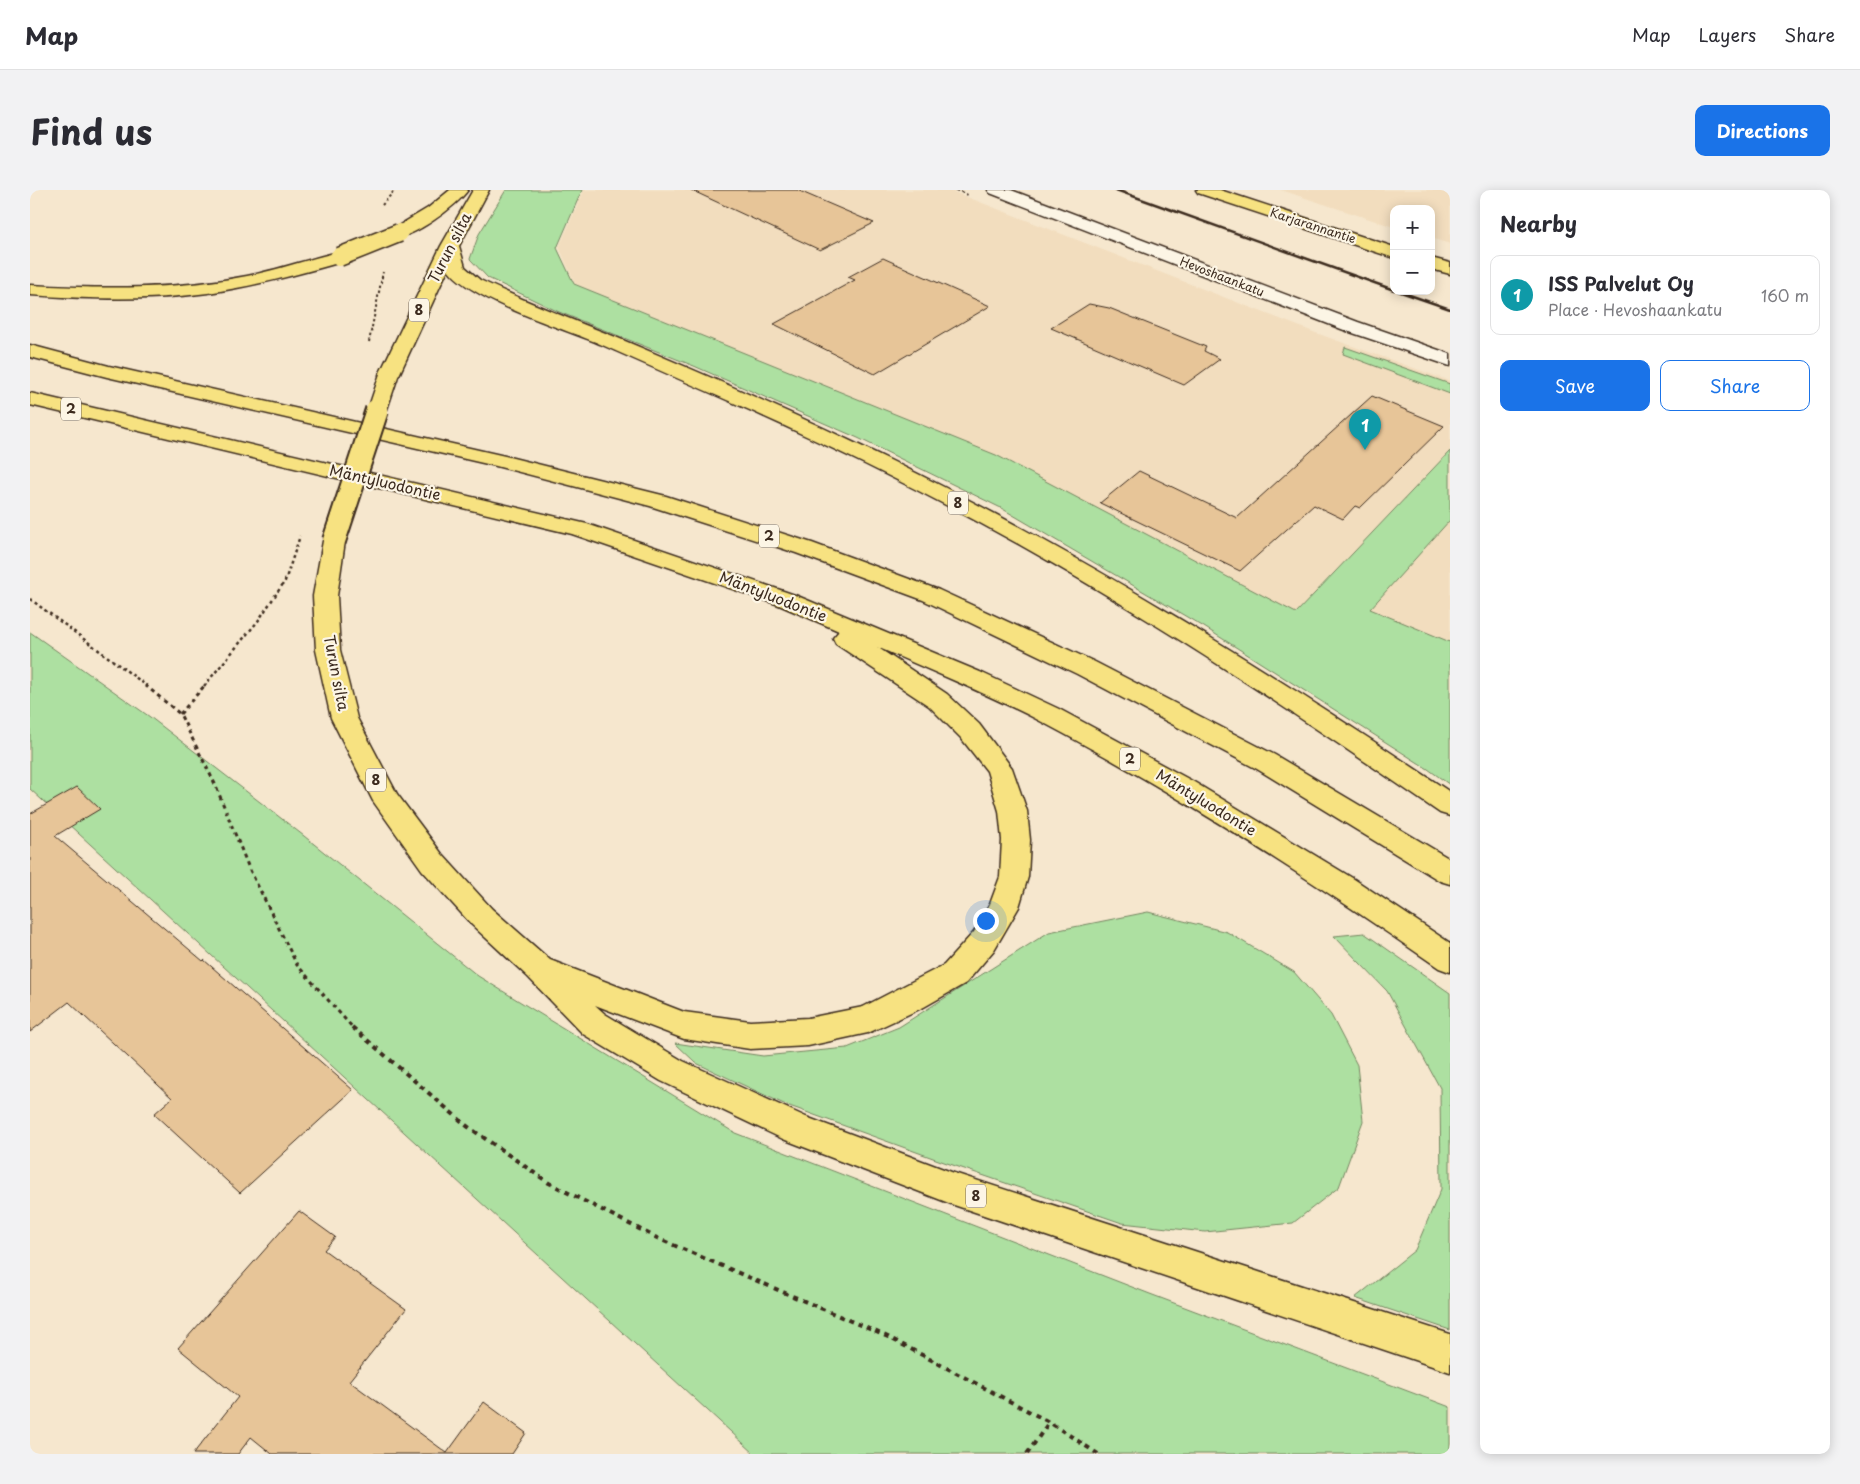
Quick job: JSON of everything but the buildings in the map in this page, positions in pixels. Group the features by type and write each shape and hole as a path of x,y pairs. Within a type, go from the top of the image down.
{"main road":[{"path":"30,290 94,294 172,291 239,283 280,274 339,257 399,233 434,212 460,190"},
{"name":"Turun silta","path":"481,190 450,246 389,375 334,541 325,596 328,650 344,718 387,801 432,862 482,918 539,968"},
{"name":"Karjarannantie","path":"1204,190 1390,252"},
{"name":"8","path":"450,246 453,263 462,276 474,284 794,422 885,465 1010,530 1120,592 1297,703 1450,806"},
{"path":"1435,264 1450,269"},
{"name":"2","path":"30,351 107,371 498,460 658,501 804,548 931,595 1086,668 1266,762 1450,873"},
{"name":"Mäntyluodontie","path":"30,399 579,529 787,600 971,678 1050,715 1192,794 1344,887 1450,960"},
{"path":"539,968 684,1025 750,1036 808,1032 868,1020 913,998 955,974 984,941 1004,907 1014,877 1016,840 1014,821 999,768 970,731 938,700 787,600"},
{"name":"8","path":"539,968 594,1024 672,1072 795,1128 954,1189 1450,1352"}],"street":[{"name":"Hevoshaankatu","path":"996,190 1351,326 1450,360"}],"path":[{"path":"377,211 395,190"},
{"path":"367,350 383,271"},
{"path":"180,714 253,628 269,605 285,581 300,536"},
{"path":"30,599 129,672 180,714 215,784 248,866 297,965 350,1026 467,1126 549,1183 657,1238 888,1337 1049,1422 1098,1454"},
{"path":"1027,1454 1049,1422"}],"shaded area":[{"path":"584,190 949,190 1316,333 1450,381 1450,736 632,309 575,284 559,247"},
{"path":"1281,190 1450,190 1450,244 1435,239 1435,205 1390,205 1390,226"}],"green space":[{"path":"506,190 582,190 557,248 574,284 996,455 1296,613 1450,451 1450,520 1370,609 1450,642 1450,785 1428,769 1204,627 1001,508 858,438 694,366 559,312 488,278 470,259 479,234"},
{"path":"1345,347 1450,384 1450,394 1343,354"},
{"path":"30,632 150,717 304,836 478,976 735,1133 1150,1294 1450,1407 1450,1454 755,1454 30,789"},
{"path":"1148,912 1227,932 1294,972 1331,1015 1357,1065 1363,1121 1339,1187 1293,1223 1205,1232 1122,1223 944,1162 784,1104 696,1063 675,1043 763,1056 847,1048 899,1027 1049,932"},
{"path":"1364,933 1450,993 1450,1330 1355,1298 1415,1250 1441,1189 1440,1088 1387,991 1334,936"}],"railway":[{"path":"1116,190 1390,289"},
{"path":"1410,295 1450,309"}],"place":[{"name":"ISS Palvelut Oy","path":"1365,450"}]}
